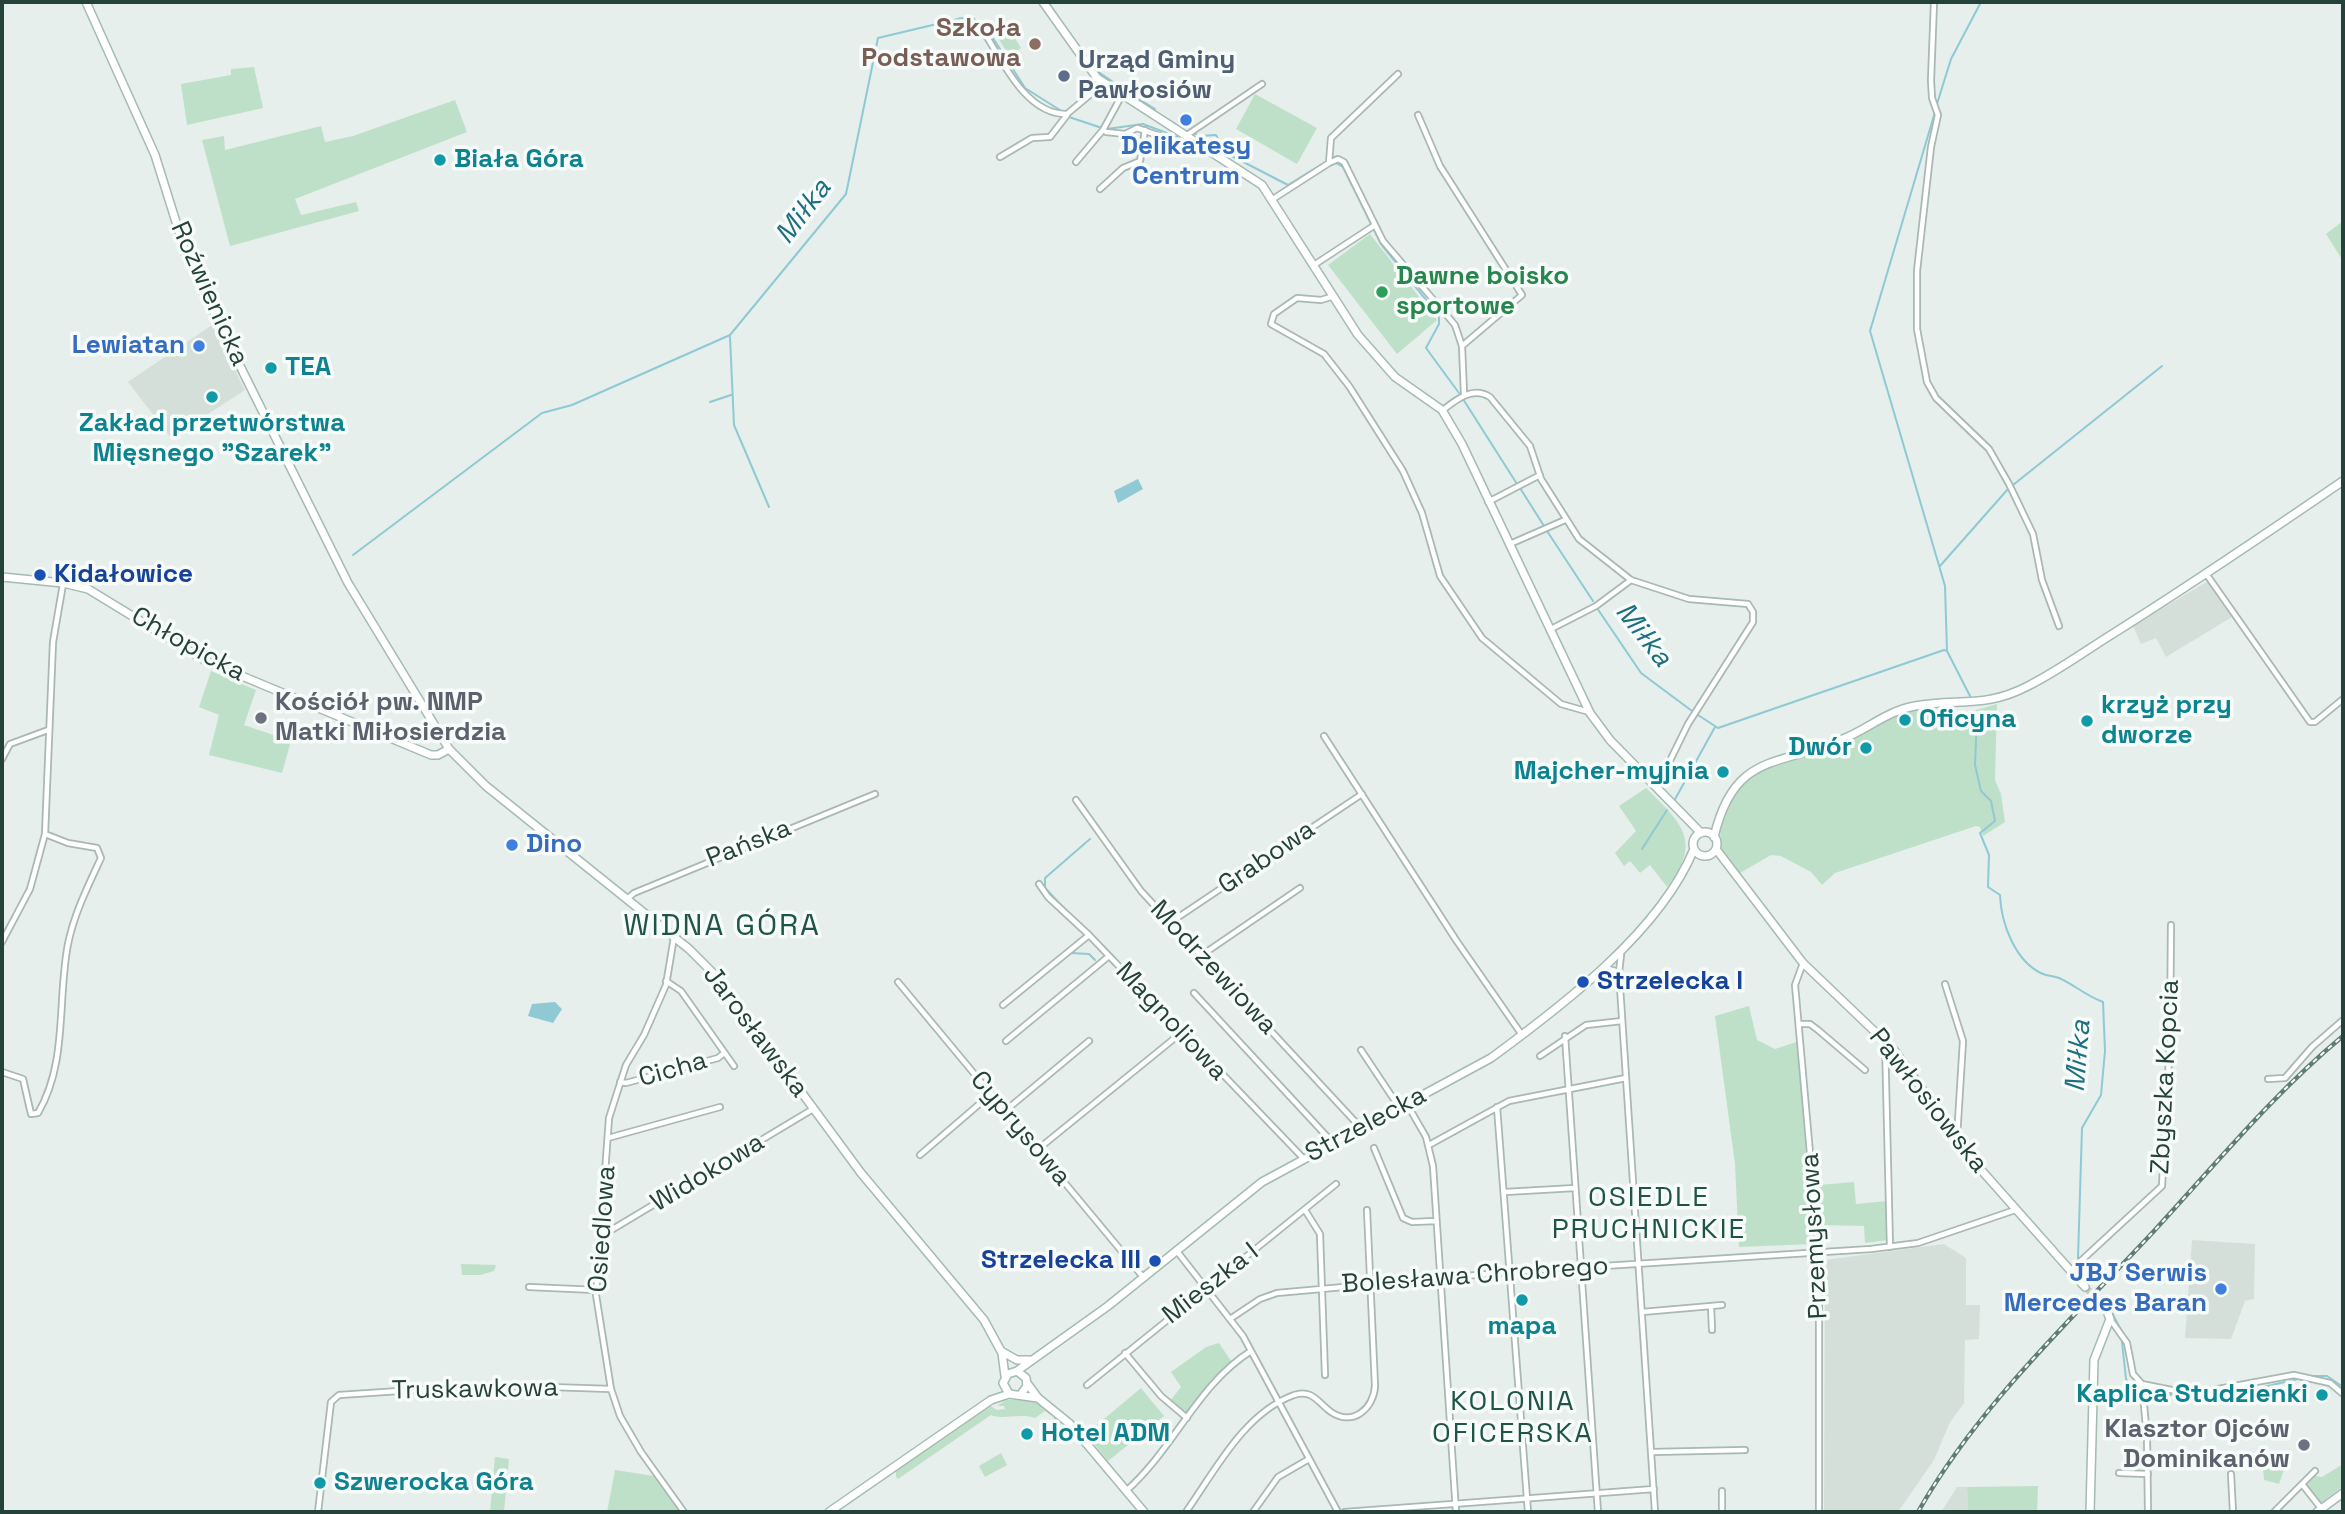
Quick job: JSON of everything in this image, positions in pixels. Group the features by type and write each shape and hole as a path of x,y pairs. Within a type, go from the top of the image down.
{"street":[{"name":"Roźwienicka","path":"86,2 155,155 193,269 328,543"},
{"path":"1043,2 1091,72 1104,83 1262,185 1357,335 1395,377 1442,410 1510,544 1590,713 1610,740 1681,816 1702,833 1714,837"},
{"path":"1934,2 1931,80 1934,104 1938,110 1917,271 1917,329 1927,382 1936,398 1989,449 2009,484 2033,534 2042,580 2059,626"},
{"path":"972,21 982,29 1024,94 1059,114 1067,114"},
{"path":"1329,163 1331,138 1398,75"},
{"path":"1000,157 1032,138 1050,137 1067,114 1104,83"},
{"path":"1103,130 1125,134 1137,128 1183,144 1262,85"},
{"path":"1076,162 1103,130 1122,95"},
{"path":"1418,116 1441,168 1522,295 1462,346"},
{"path":"1100,189 1123,168 1140,161 1145,130"},
{"path":"1273,199 1329,163 1338,159 1344,162 1383,242 1455,325 1462,346 1460,364 1464,394"},
{"path":"1314,265 1373,226"},
{"path":"1334,296 1321,300 1297,298 1274,314 1271,324 1324,354 1349,386 1403,471 1422,513 1440,576 1482,638 1561,704 1590,713"},
{"path":"1442,410 1464,394 1484,394 1490,397 1530,446 1540,475 1579,539 1631,580 1689,599 1748,604 1753,612 1748,632 1688,724 1656,790"},
{"path":"1488,502 1540,475"},
{"path":"1694,839 1720,814 1742,779 1767,762 1832,744 1903,709 1925,704 1976,704 2027,687 2207,575 2343,481"},
{"path":"1510,544 1565,520"},
{"name":"Jarosławska","path":"328,543 348,583 449,749 486,786 674,937 715,975 874,1189 984,1320 1015,1371"},
{"path":"2207,575 2310,722 2315,722 2343,699"},
{"name":"Chłopicka","path":"2,578 63,583 88,589 206,661 241,677 431,755 449,749"},
{"path":"1551,629 1596,606 1631,580"},
{"path":"2,942 30,889 45,834 53,642 63,583"},
{"path":"2,759 10,744 48,730"},
{"path":"1324,736 1456,940 1522,1035"},
{"name":"Pańska","path":"627,899 634,893 704,862 875,794"},
{"name":"Grabowa","path":"1171,922 1362,794"},
{"name":"Modrzewiowa","path":"1076,800 1141,891 1361,1128"},
{"path":"1681,816 1694,839 1694,849 1705,856 1716,849 1714,837 1720,814"},
{"path":"2,1072 23,1079 28,1109 31,1114 38,1113 46,1099 58,1053 68,945 81,901 101,858 97,848 68,843 45,834"},
{"name":"Strzelecka","path":"1015,1371 1143,1277 1262,1182 1491,1058 1522,1035 1621,955 1682,874 1694,849"},
{"name":"Pawłosiowska","path":"1716,849 1729,870 1803,963 1885,1040 1956,1139 2015,1210 2085,1287"},
{"name":"Strzelecka","path":"1682,874 1705,856"},
{"name":"Pawłosiowska","path":"1705,856 1729,870"},
{"name":"Magnoliowa","path":"1039,884 1048,897 1089,935 1304,1159"},
{"path":"1202,955 1300,888"},
{"name":"Zbyszka Kopcia","path":"2069,1271 2162,1186 2170,1041 2171,925"},
{"path":"1003,1005 1089,935"},
{"name":"Osiedlowa","path":"674,937 658,1007 620,1082 609,1118 596,1290 611,1389 628,1432 684,1512"},
{"path":"1621,955 1619,972 1622,1021 1656,1512"},
{"path":"1006,1041 1109,957"},
{"name":"Przemysłowa","path":"1803,963 1795,985 1819,1254 1819,1512"},
{"path":"1605,968 1619,972"},
{"name":"Cicha","path":"666,981 681,991 734,1066"},
{"name":"Cyprysowa","path":"898,982 1143,1277"},
{"path":"1945,984 1963,1041 1959,1132 1956,1139"},
{"path":"1194,993 1333,1143"},
{"path":"2267,1079 2285,1078 2312,1047 2343,1020"},
{"path":"1540,1056 1565,1037 1592,1023 1622,1021"},
{"path":"1800,1024 1810,1024 1865,1070"},
{"path":"1037,1150 1181,1033"},
{"path":"1565,1037 1598,1512"},
{"path":"1885,1040 1890,1247"},
{"path":"1004,1111 1089,1041"},
{"path":"1361,1050 1429,1145 1456,1512"},
{"name":"Cicha","path":"620,1082 626,1083 718,1058 724,1052"},
{"path":"1429,1145 1508,1101 1626,1079"},
{"path":"920,1155 991,1094"},
{"path":"608,1138 720,1107"},
{"path":"1497,1107 1528,1512"},
{"name":"Widokowa","path":"601,1232 608,1232 661,1202 813,1109"},
{"path":"1374,1148 1400,1214 1412,1222 1436,1221"},
{"name":"Mieszka I","path":"1087,1385 1336,1184"},
{"path":"1505,1192 1575,1188"},
{"path":"1305,1210 1320,1234 1325,1375"},
{"path":"1186,1512 1248,1425 1278,1403 1296,1394 1313,1395 1330,1412 1347,1416 1365,1412 1372,1404 1375,1386 1367,1210"},
{"name":"Bolesława Chrobrego","path":"1230,1319 1260,1298 1321,1287 1890,1247 1939,1237 2015,1210"},
{"path":"1176,1250 1230,1319 1251,1351 1338,1512"},
{"path":"529,1287 596,1290"},
{"path":"1642,1312 1722,1305"},
{"path":"2105,1306 2118,1333 2127,1343 2133,1374 2142,1384 2191,1395 2294,1375 2330,1383 2343,1394"},
{"path":"1712,1307 1712,1330"},
{"path":"2090,1512 2094,1360 2110,1319"},
{"path":"2103,1334 2118,1333"},
{"path":"1126,1491 1150,1467 1222,1373 1251,1351"},
{"name":"Jarosławska","path":"1001,1352 1004,1380"},
{"path":"1001,1352 1017,1360 1033,1360 1021,1394"},
{"path":"1125,1353 1161,1396 1187,1418"},
{"path":"991,1400 1004,1380 1015,1371 1027,1380 1038,1398 1070,1424 1144,1512"},
{"path":"1004,1380 1009,1394"},
{"path":"2142,1384 2148,1512"},
{"name":"Truskawkowa","path":"318,1512 331,1402 339,1395 491,1385 611,1389"},
{"path":"829,1512 991,1400 1009,1394 1038,1398"},
{"path":"1651,1452 1745,1450"},
{"path":"1253,1512 1278,1478 1309,1459"},
{"path":"2274,1512 2315,1471"},
{"path":"2119,1473 2148,1474"},
{"path":"2231,1474 2233,1512"},
{"path":"2302,1484 2321,1511 2343,1493"},
{"path":"1345,1512 1654,1489"},
{"path":"1722,1491 1722,1512"}],"shaded area":[{"path":"212,325 245,390 171,438 128,382"},
{"path":"2208,581 2232,617 2166,657 2156,638 2141,644 2133,626"},
{"path":"2192,1240 2255,1244 2254,1299 2245,1301 2231,1339 2185,1338"},
{"path":"1944,1244 1966,1258 1966,1305 1980,1305 1979,1339 1965,1340 1964,1403 1950,1422 1934,1460 1898,1512 1824,1512 1825,1260"},
{"path":"1957,1487 1967,1487 1968,1512 1941,1512"}],"green space":[{"path":"1006,24 1021,48 1009,56 994,31"},
{"path":"254,67 263,108 187,125 181,84 231,75 231,69"},
{"path":"1255,94 1317,128 1297,164 1236,129"},
{"path":"455,100 467,132 295,199 301,215 356,202 359,211 230,246 202,140 224,136 225,150 321,126 325,142 353,136"},
{"path":"2343,221 2343,261 2326,234"},
{"name":"Dawne boisko sportowe","path":"1370,234 1437,320 1397,354 1328,265"},
{"path":"211,671 256,690 244,725 291,741 282,773 209,755 219,715 199,707"},
{"path":"1997,704 1995,780 2001,794 2005,822 1983,836 1980,827 1976,826 1835,873 1822,885 1811,872 1781,856 1771,855 1740,873 1722,853 1720,831 1723,815 1740,788 1762,770 1838,747 1893,716 1925,706 1953,712 1955,716"},
{"path":"1646,788 1670,812 1684,834 1684,857 1667,887 1650,865 1640,873 1630,861 1624,866 1615,853 1636,831 1619,806"},
{"path":"1749,1006 1757,1040 1775,1049 1799,1041 1812,1244 1739,1247 1735,1164 1715,1016"},
{"path":"1854,1182 1856,1204 1887,1201 1888,1240 1865,1243 1864,1226 1821,1225 1819,1185"},
{"path":"461,1264 496,1265 494,1271 480,1275 462,1275"},
{"path":"1219,1343 1231,1361 1187,1413 1170,1401 1181,1387 1171,1372 1206,1347"},
{"path":"1141,1388 1164,1416 1108,1461 1086,1434"},
{"path":"1006,1400 1032,1400 1064,1423 1053,1421 1054,1417 1045,1411 1035,1418 991,1415 898,1479 896,1477 896,1469 989,1405 997,1410 1005,1409 1004,1406 997,1406"},
{"path":"1001,1453 1007,1465 985,1477 979,1466"},
{"path":"2262,1455 2283,1455 2277,1462 2285,1467 2279,1484 2264,1480"},
{"path":"495,1457 509,1459 504,1512 490,1512"},
{"path":"2343,1464 2343,1486 2321,1503 2306,1486 2315,1476 2322,1477"},
{"path":"615,1470 654,1476 680,1512 607,1512"},
{"path":"2038,1486 2037,1512 1968,1512 1967,1487"}],"water":[{"path":"1138,479 1143,489 1118,503 1114,491"},
{"path":"555,1002 562,1009 553,1023 528,1016 532,1004"}],"waterway":[{"path":"1048,2 1059,18"},
{"path":"1936,107 1951,59 1981,2"},
{"name":"Miłka","path":"353,555 542,413 572,405 730,335 846,194 878,38 962,18 984,23"},
{"name":"Miłka","path":"984,24 1025,88 1063,112"},
{"path":"1094,69 1119,86"},
{"path":"1123,89 1155,109"},
{"path":"1935,112 1870,331 1945,586 1947,651"},
{"name":"Miłka","path":"1069,117 1102,128"},
{"name":"Miłka","path":"1107,129 1143,124 1185,140"},
{"name":"Miłka","path":"1194,133 1199,136 1216,135 1224,152 1288,185 1324,163"},
{"name":"Miłka","path":"1336,163 1343,167 1381,244 1439,316 1439,324 1426,348 1459,393"},
{"path":"730,337 734,425 769,507"},
{"path":"1940,566 2008,489 2162,366"},
{"path":"710,402 731,395"},
{"name":"Miłka","path":"1463,399 1517,484"},
{"name":"Miłka","path":"1520,488 1544,526"},
{"name":"Miłka","path":"1547,531 1593,601"},
{"name":"Miłka","path":"1597,608 1641,673 1692,711"},
{"name":"Miłka","path":"1698,715 1718,728 1944,650 1947,651 1970,696"},
{"name":"Miłka","path":"1977,714 1975,765 1981,791 1991,801 1995,821 1980,833 1989,855 1988,887 2000,895 2003,917 2011,940 2033,968 2059,978 2103,1002 2105,1051 2101,1095 2082,1128 2078,1258"},
{"path":"1674,801 1715,727"},
{"path":"1642,849 1667,810"},
{"path":"1064,908 1045,888 1045,878 1090,839"},
{"path":"1071,953 1089,954 1095,960"},
{"name":"Miłka","path":"2109,1307 2121,1330"},
{"name":"Miłka","path":"2122,1342 2126,1379 2131,1387 2142,1390"},
{"name":"Miłka","path":"2309,1376 2327,1376 2343,1387"},
{"name":"Miłka","path":"2232,1389 2259,1388 2298,1379"},
{"name":"Miłka","path":"2147,1390 2187,1398 2221,1391"}],"tunnel":[{"path":"2085,1287 2105,1306"}],"railway":[{"path":"1918,1512 1969,1436 2027,1365 2269,1105 2343,1036"}],"place":[{"name":"Szkoła Podstawowa","path":"1035,44"},
{"name":"Urząd Gminy Pawłosiów","path":"1064,76"},
{"name":"Delikatesy Centrum","path":"1186,120"},
{"name":"Biała Góra","path":"440,160"},
{"name":"Dawne boisko sportowe","path":"1382,292"},
{"name":"Lewiatan","path":"199,346"},
{"name":"TEA","path":"271,368"},
{"name":"Zakład przetwórstwa Mięsnego \"Szarek\"","path":"212,397"},
{"name":"Kidałowice","path":"40,575"},
{"name":"Kościół pw. NMP Matki Miłosierdzia","path":"261,718"},
{"name":"Oficyna","path":"1905,720"},
{"name":"krzyż przy dworze","path":"2087,721"},
{"name":"Dwór","path":"1866,748"},
{"name":"Majcher-myjnia","path":"1723,772"},
{"name":"Dino","path":"512,845"},
{"name":"Strzelecka I","path":"1583,982"},
{"name":"Strzelecka III","path":"1155,1261"},
{"name":"JBJ Serwis Mercedes Baran","path":"2221,1289"},
{"name":"mapa","path":"1522,1300"},
{"name":"Kaplica Studzienki","path":"2322,1395"},
{"name":"Hotel ADM","path":"1027,1434"},
{"name":"Klasztor Ojców Dominikanów","path":"2304,1445"},
{"name":"Szwerocka Góra","path":"320,1483"}],"district":[{"name":"WIDNA GÓRA","path":"722,927"},
{"name":"OSIEDLE PRUCHNICKIE","path":"1649,1214"},
{"name":"KOLONIA OFICERSKA","path":"1513,1418"}]}
